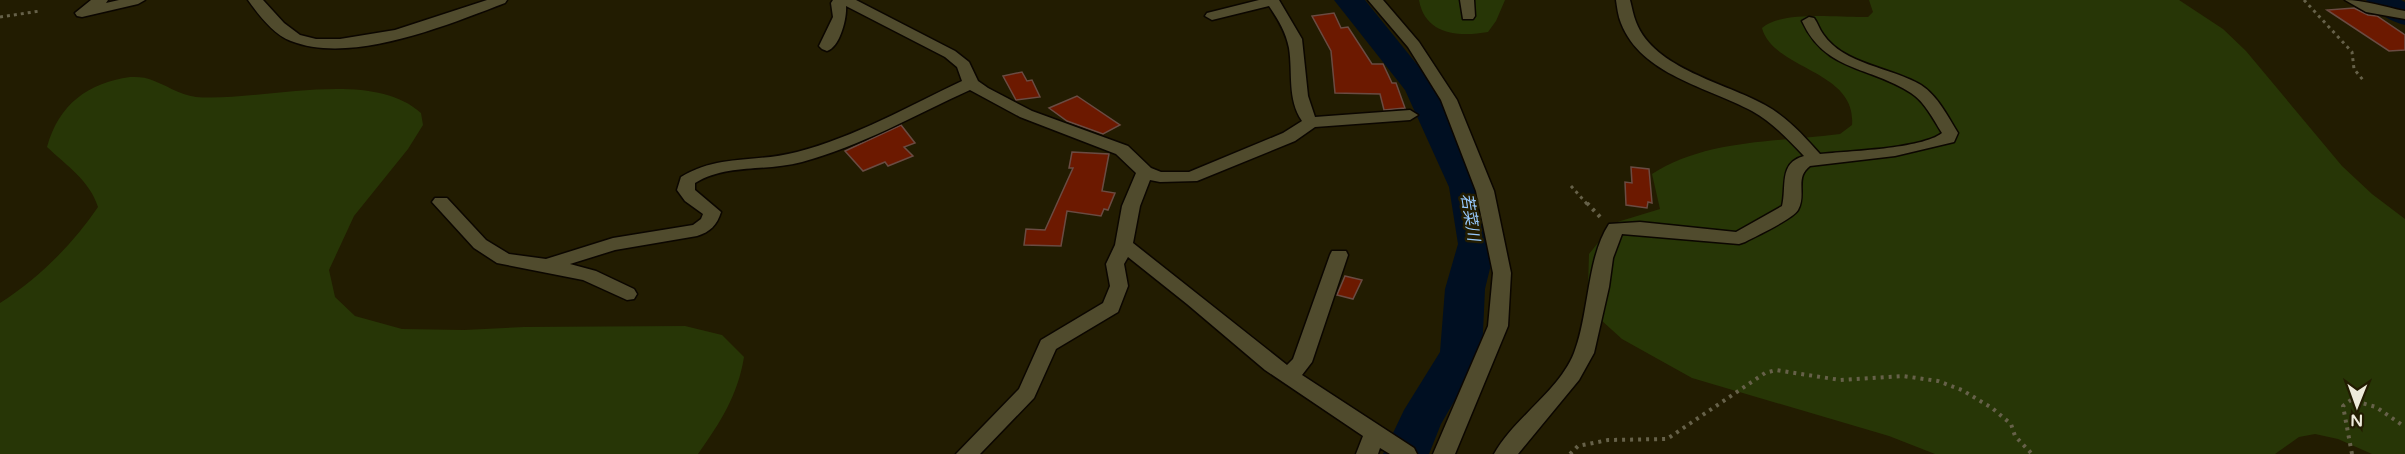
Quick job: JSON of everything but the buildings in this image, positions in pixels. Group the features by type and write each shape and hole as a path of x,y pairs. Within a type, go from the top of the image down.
{"street":[{"path":"101,0 82,13 138,0"},
{"path":"255,0 280,27 294,38 308,43 326,45 351,43 396,34 500,0"},
{"path":"826,46 840,17 838,3 844,0 950,54 964,64 972,83 1001,102 1077,135 1122,150 1144,172 1168,178 1191,177 1289,137 1311,122 1410,115"},
{"path":"1375,0 1414,45 1449,100 1485,191 1502,273 1498,326 1444,454"},
{"path":"1467,0 1468,16"},
{"path":"1623,0 1627,25 1656,59 1756,106 1777,119 1790,129 1815,159"},
{"path":"2352,0 2371,9 2405,15"},
{"path":"1212,16 1272,1 1285,18 1296,45 1303,113 1311,122"},
{"path":"1505,454 1572,375 1584,353 1600,287 1604,258 1615,228 1640,228 1739,238 1791,209 1794,200 1791,177 1796,166 1805,160 1888,152 1948,138 1950,133 1921,93 1832,51 1811,29 1809,21"},
{"path":"547,265 613,244 697,230 711,219 712,212 691,197 686,190 687,182 703,171 728,165 797,158 843,143 972,83"},
{"path":"967,454 1027,393 1048,345 1111,307 1119,286 1115,264 1124,245 1131,206 1144,172"},
{"path":"441,202 480,244 504,259 547,265 589,275 627,294"},
{"path":"1124,245 1194,298 1272,365 1407,454"},
{"path":"1289,377 1302,362 1339,255"},
{"path":"1367,454 1378,435"}],"path":[{"path":"2304,0 2352,52 2354,69 2363,80"},
{"path":"0,16 40,11"},
{"path":"1571,186 1615,228"},
{"path":"1570,454 1578,446 1608,440 1667,439 1765,373 1776,370 1840,380 1903,376 1938,381 1962,390 1992,408 2011,424 2015,436 2031,454"},
{"path":"2352,454 2343,406 2351,400 2376,407 2405,427"}],"green space":[{"path":"1419,0 1505,0 1496,21 1488,32 1466,34 1445,31 1436,27 1422,12"},
{"path":"1869,0 2179,0 2223,29 2246,51 2342,166 2372,194 2405,219 2405,454 2372,454 2338,439 2315,434 2299,437 2275,454 1935,454 1889,436 1692,378 1622,339 1601,320 1588,287 1589,254 1614,223 1660,209 1652,174 1673,163 1719,148 1840,134 1852,125 1850,107 1842,93 1829,81 1781,53 1769,42 1762,28 1771,22 1797,17 1868,17 1873,12"},
{"path":"130,77 149,79 196,97 345,89 374,92 400,99 421,113 423,125 408,149 354,216 329,270 335,297 355,316 402,329 685,326 722,335 744,357 733,396 721,420 698,454 0,454 0,303 54,260 98,207 83,181 47,147 52,132 67,108 88,90 101,84"}],"waterway":[{"name":"若菜川","path":"1349,0 1420,88 1467,187 1477,244 1465,289 1461,353 1420,422 1406,454"},
{"path":"2381,0 2405,16"}]}
